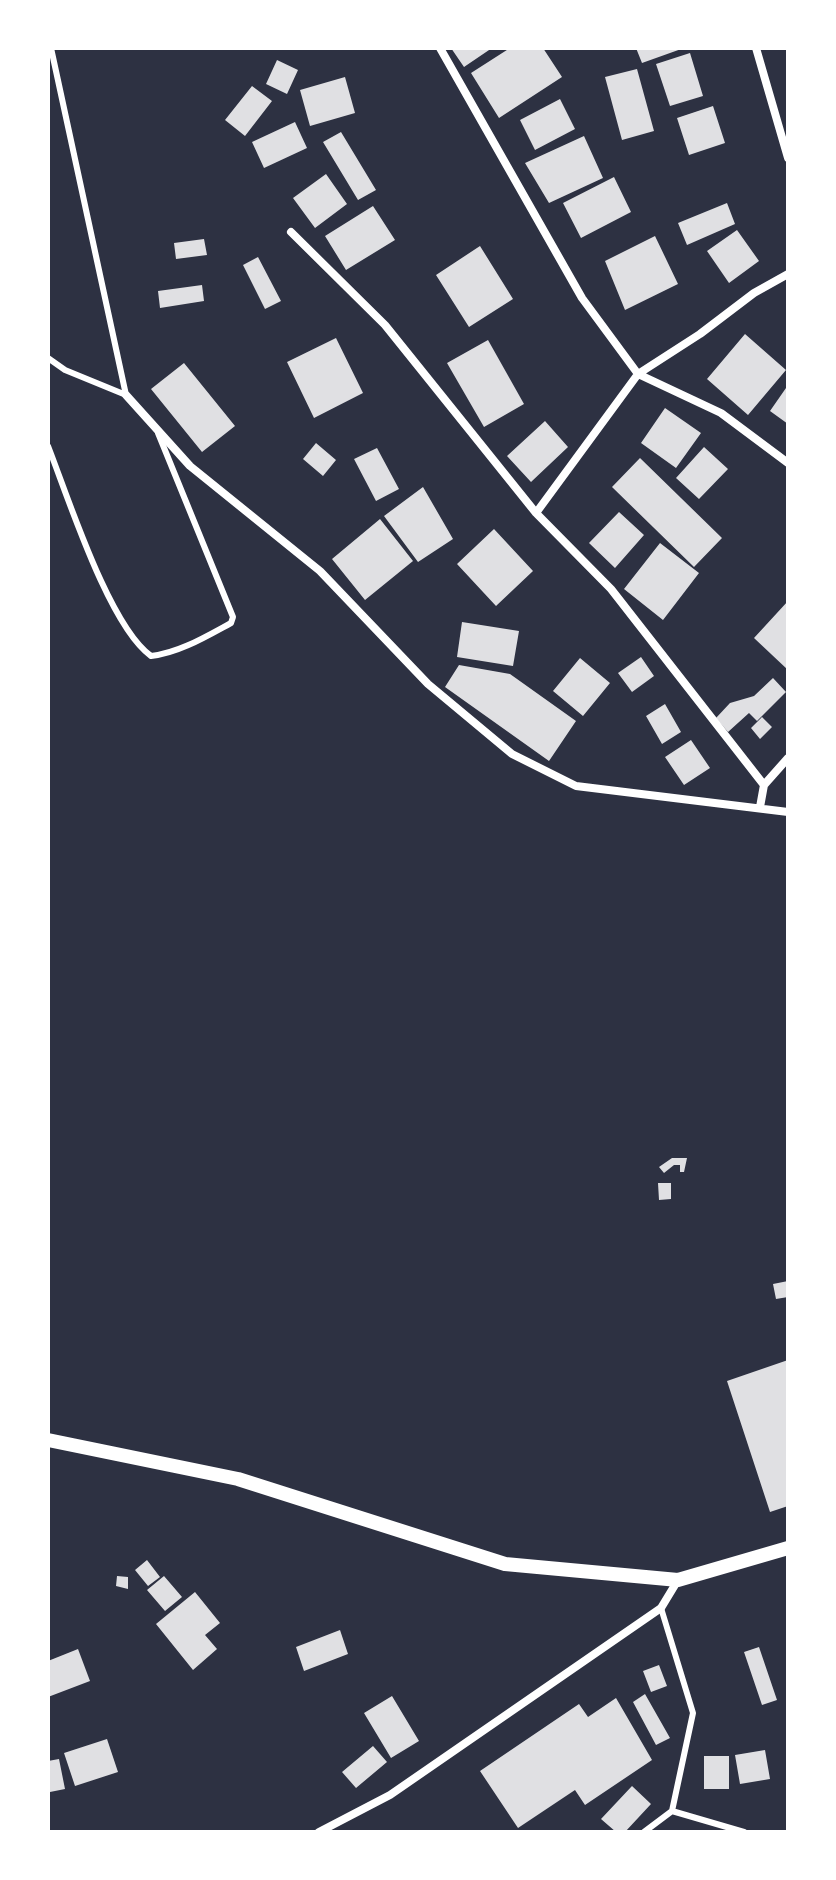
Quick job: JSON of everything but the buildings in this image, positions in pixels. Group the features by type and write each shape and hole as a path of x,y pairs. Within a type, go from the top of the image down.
{"street":[{"path":"440,48 582,298 638,374 721,413 788,463"},
{"path":"756,48 788,158"},
{"path":"291,232 385,325 536,513 611,589 764,785"},
{"path":"536,513 638,374 700,334 754,293 788,274"},
{"path":"126,395 190,466 320,571 428,684 512,754 576,786 788,812"},
{"path":"760,807 764,785 788,758"},
{"path":"48,1440 238,1479 505,1564 678,1580 788,1548"},
{"path":"319,1832 390,1795 661,1608 678,1580"}],"lane":[{"path":"51,48 126,395"},
{"path":"48,358 65,370 126,395"},
{"path":"48,446 88,554 137,646 151,656 162,655 231,623 233,617 157,430"},
{"path":"644,1832 672,1811 693,1713 661,1608"},
{"path":"672,1811 744,1832"}]}
